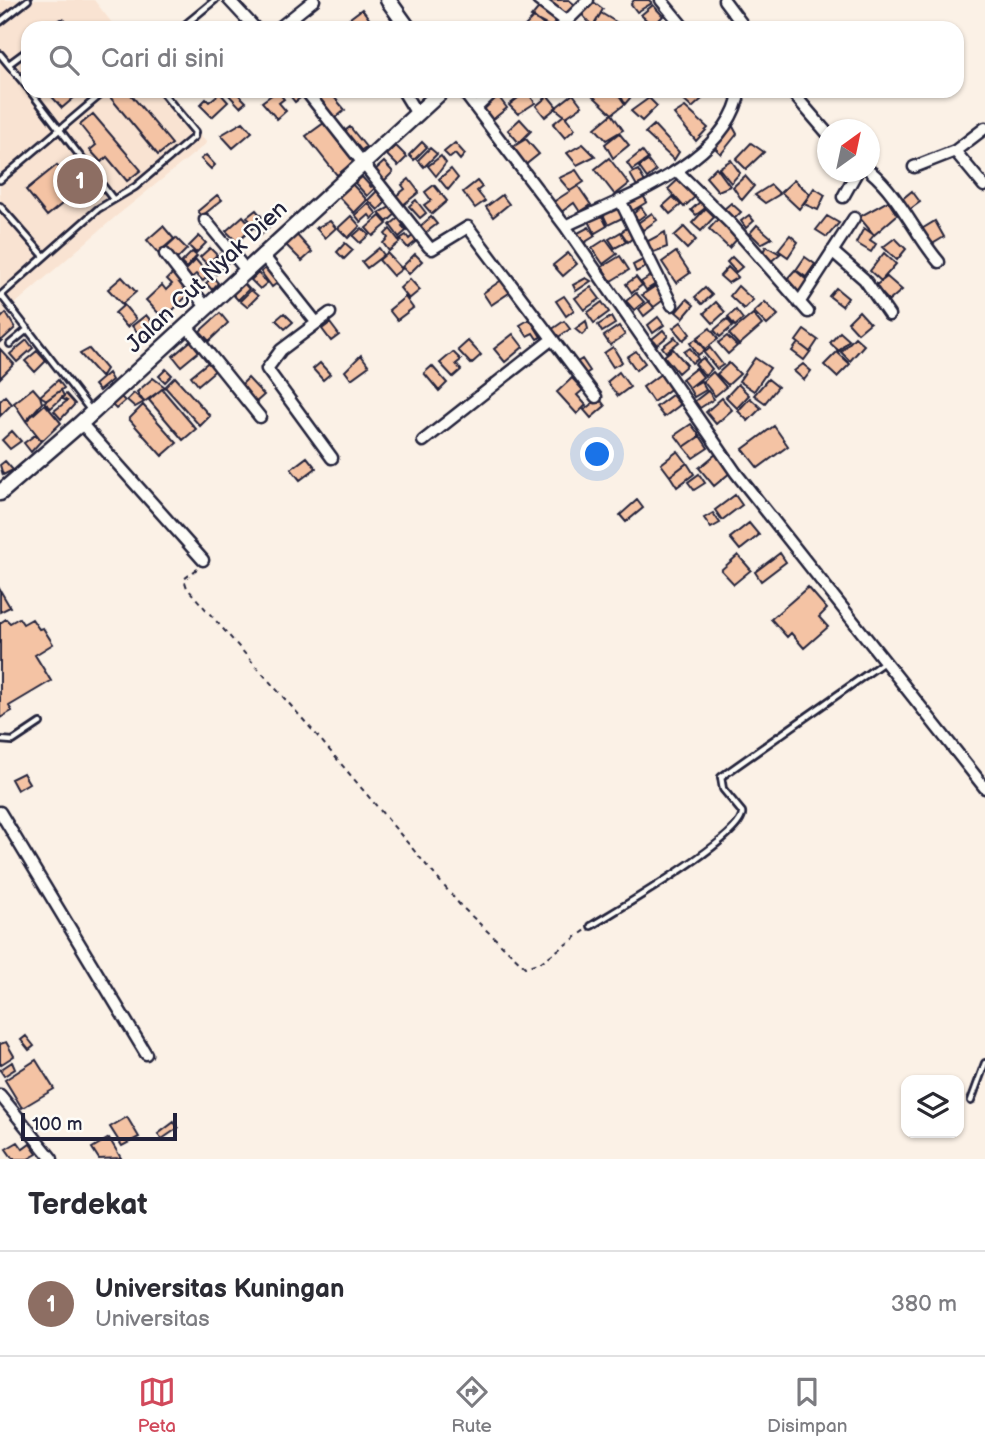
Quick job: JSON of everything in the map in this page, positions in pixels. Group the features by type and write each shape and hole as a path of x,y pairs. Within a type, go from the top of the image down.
{"street":[{"path":"229,0 248,21"},
{"path":"288,21 314,0"},
{"path":"388,0 403,21"},
{"path":"538,0 560,21"},
{"path":"568,21 588,0"},
{"path":"661,0 678,21"},
{"path":"724,0 740,21"},
{"path":"311,98 360,164 430,248 468,228 596,397"},
{"path":"407,98 416,114"},
{"name":"Jalan Cut Nyak Dien","path":"0,493 92,413 434,98"},
{"path":"468,98 565,226 736,473 985,788"},
{"path":"476,108 487,98"},
{"path":"565,226 678,172 714,139 736,106 738,98"},
{"path":"797,98 817,121"},
{"path":"914,167 955,151 985,128"},
{"path":"955,151 984,186"},
{"path":"678,172 731,224 808,312"},
{"path":"880,181 900,202 914,232 939,262"},
{"path":"843,197 851,182"},
{"path":"620,200 672,305"},
{"path":"799,303 854,218"},
{"path":"205,220 247,270"},
{"path":"832,251 864,279 889,315"},
{"path":"165,254 206,307"},
{"path":"262,254 316,322"},
{"path":"330,313 281,350 267,369 332,458"},
{"path":"186,325 260,417"},
{"path":"423,441 551,340"},
{"path":"81,423 203,560"},
{"path":"0,812 146,1054"},
{"path":"0,1096 50,1158"}],"lane":[{"path":"0,22 28,0"},
{"path":"190,21 215,0"},
{"path":"0,54 21,79"},
{"path":"9,64 21,55"},
{"path":"36,98 113,199"},
{"path":"0,180 97,98"},
{"path":"92,413 0,296 113,199 135,187 196,135 167,98"},
{"path":"0,206 44,257"},
{"path":"10,344 28,329"},
{"path":"592,926 708,852 740,823 742,812 723,789 721,777 885,662"},
{"path":"0,740 13,740 40,723"},
{"path":"971,1101 985,1063"}],"path":[{"path":"203,560 201,567 184,579 187,588 316,733 460,905 526,967 541,962 592,926"}],"shaded area":[{"path":"0,0 94,0 110,21 21,21 21,98 171,98 207,143 114,218 0,317"}],"building":[{"path":"552,0 569,0 575,5 565,17 546,7"},
{"path":"591,0 603,9 596,21 588,21 578,10"},
{"path":"634,0 649,0 652,3 637,12 631,4"},
{"path":"542,4 556,19 539,21 531,17"},
{"path":"653,5 663,16 658,21 648,21 641,15"},
{"path":"362,9 371,21 352,21 350,18"},
{"path":"601,13 614,21 596,21"},
{"path":"53,98 74,98 62,108"},
{"path":"111,98 134,98 172,144 158,155"},
{"path":"214,98 224,98 228,102 212,117 200,105 206,99 209,102"},
{"path":"232,98 242,98 246,102 240,107"},
{"path":"267,98 283,98 279,103 286,111 277,119 262,102"},
{"path":"313,98 335,98 345,110 332,121"},
{"path":"500,98 507,108 491,121 482,108"},
{"path":"518,98 532,98 535,103 518,114 509,105"},
{"path":"550,98 557,107 545,117 536,106"},
{"path":"568,98 576,98 582,106 566,117 555,108"},
{"path":"595,98 621,98 625,104 612,114"},
{"path":"649,98 657,106 642,121 631,111"},
{"path":"681,98 702,99 692,108"},
{"path":"685,107 708,128 696,141 674,114"},
{"path":"93,114 141,170 127,181 107,157 101,162 90,150 96,145 80,125"},
{"path":"612,114 623,130 606,140 595,128"},
{"path":"564,115 575,129 565,138 553,124"},
{"path":"520,119 531,131 519,143 508,130"},
{"path":"243,122 252,132 233,148 221,135"},
{"path":"324,123 354,162 337,175 306,136"},
{"path":"731,123 737,134 721,154 710,143"},
{"path":"654,125 679,152 674,160 645,133"},
{"path":"350,127 366,147 356,154 341,134"},
{"path":"619,133 629,145 613,158 605,144"},
{"path":"526,139 539,154 524,166 511,148"},
{"path":"422,142 427,147 414,160 409,155"},
{"path":"455,143 465,154 460,160 455,154 450,158 444,152"},
{"path":"751,143 764,152 746,169 736,159"},
{"path":"583,144 595,156 577,165 567,153"},
{"path":"396,146 407,157 398,166 387,155"},
{"path":"430,148 437,154 424,167 418,160"},
{"path":"642,151 648,159 632,170 627,163"},
{"path":"206,155 215,165 211,169 201,159"},
{"path":"441,156 446,163 436,176 428,166"},
{"path":"609,158 629,184 615,195 595,169"},
{"path":"731,160 740,173 731,183 719,168"},
{"path":"648,161 656,171 647,178 639,167"},
{"path":"384,162 393,172 384,181 374,171"},
{"path":"57,165 78,191 47,216 26,190"},
{"path":"716,167 730,186 718,191 706,177"},
{"path":"451,169 458,178 448,190 439,179"},
{"path":"576,170 584,182 570,191 559,178"},
{"path":"638,170 645,182 637,186 630,174"},
{"path":"745,176 754,186 742,200 733,187"},
{"path":"362,177 371,187 375,184 377,186 367,196 355,183"},
{"path":"680,178 696,196 684,207 668,189"},
{"path":"409,179 419,192 403,205 396,196 405,189 402,185"},
{"path":"794,180 810,194 799,209 781,192"},
{"path":"477,181 482,187 477,191 485,201 475,208 463,192"},
{"path":"350,182 367,200 354,213 336,194"},
{"path":"434,185 447,201 432,214 424,205 431,200 425,192"},
{"path":"771,185 780,194 765,203 755,195"},
{"path":"578,186 591,205 580,212 574,203 557,215 550,204"},
{"path":"814,188 825,195 818,210 804,204"},
{"path":"377,191 387,201 378,210 368,200"},
{"path":"640,191 647,202 632,211 625,202"},
{"path":"912,191 920,202 909,210 901,200"},
{"path":"217,195 222,200 202,216 198,211"},
{"path":"502,195 509,204 493,217 486,207"},
{"path":"673,197 681,205 670,214 663,206"},
{"path":"703,199 708,206 696,215 691,210"},
{"path":"416,200 426,213 420,218 409,206"},
{"path":"888,201 897,215 874,235 859,217"},
{"path":"368,203 377,214 372,219 369,215 361,222 355,215"},
{"path":"731,203 741,212 734,219 724,209"},
{"path":"617,204 624,217 608,225 602,212"},
{"path":"392,206 398,212 387,222 379,213"},
{"path":"708,206 717,214 701,231 692,223"},
{"path":"641,207 646,214 638,220 633,214"},
{"path":"256,210 270,227 261,235 247,217"},
{"path":"600,212 607,226 595,233 588,219"},
{"path":"652,213 657,220 643,230 638,223"},
{"path":"402,215 407,222 402,226 406,231 399,237 390,225"},
{"path":"749,215 754,221 746,228 741,221"},
{"path":"243,216 253,228 237,242 226,231"},
{"path":"351,216 360,226 348,238 338,228"},
{"path":"380,216 387,224 373,236 366,228"},
{"path":"827,216 839,223 827,237 816,230"},
{"path":"431,217 437,224 424,234 418,228"},
{"path":"720,217 740,236 729,248 709,229"},
{"path":"330,221 336,228 325,238 316,228"},
{"path":"935,221 944,237 929,246 920,230"},
{"path":"757,225 772,238 761,244 750,233"},
{"path":"163,226 174,239 158,253 147,240"},
{"path":"630,226 636,235 628,242 621,232"},
{"path":"589,227 595,236 582,244 576,234"},
{"path":"684,227 696,240 687,249 674,236"},
{"path":"362,228 369,235 360,243 353,236"},
{"path":"864,228 874,235 870,240 876,244 871,252 856,243"},
{"path":"390,229 400,242 389,251 383,243 388,238 385,234"},
{"path":"621,232 626,242 615,248 609,239"},
{"path":"665,232 667,247 651,253 648,241"},
{"path":"295,233 312,252 302,261 284,243"},
{"path":"416,233 420,238 408,248 400,239 406,235 409,239"},
{"path":"790,235 798,242 788,257 778,250"},
{"path":"199,236 206,243 196,253 189,246"},
{"path":"176,238 187,249 175,261 164,249"},
{"path":"895,238 906,249 897,260 883,247"},
{"path":"606,239 617,254 603,264 592,248"},
{"path":"345,243 353,250 344,259 337,252"},
{"path":"766,246 780,254 769,263 762,254"},
{"path":"210,248 217,255 207,264 200,257"},
{"path":"379,248 384,255 367,268 362,262"},
{"path":"192,252 197,256 186,268 181,263"},
{"path":"676,252 690,273 676,283 662,262"},
{"path":"387,253 402,269 393,276 379,260"},
{"path":"568,253 577,264 563,276 553,265"},
{"path":"884,253 896,264 881,281 870,271"},
{"path":"220,254 228,262 216,274 208,266"},
{"path":"415,254 422,261 409,274 402,267"},
{"path":"620,256 629,270 611,281 602,267"},
{"path":"648,257 652,264 636,272 633,265"},
{"path":"732,257 742,267 736,272 727,262"},
{"path":"805,257 815,264 806,277 796,270"},
{"path":"196,260 209,275 203,281 196,274 190,279 183,273"},
{"path":"267,267 281,280 272,287 261,272"},
{"path":"728,267 738,277 728,283 720,276"},
{"path":"795,270 809,282 798,293 785,281"},
{"path":"173,273 191,292 164,319 146,300 162,285 166,290 172,284 167,279"},
{"path":"258,273 267,283 260,289 251,280"},
{"path":"654,274 659,282 646,290 641,282"},
{"path":"122,277 136,292 122,304 108,289"},
{"path":"213,277 218,283 212,290 206,283"},
{"path":"636,277 642,285 632,293 626,284"},
{"path":"887,277 902,290 889,301 875,286"},
{"path":"586,278 591,281 576,291 573,285"},
{"path":"410,279 420,290 409,299 400,288"},
{"path":"503,279 512,291 491,305 483,293"},
{"path":"241,280 249,289 238,300 230,291"},
{"path":"657,285 666,298 654,307 642,295"},
{"path":"738,286 753,300 744,309 730,296"},
{"path":"591,287 600,299 584,310 575,298"},
{"path":"705,288 712,295 702,304 695,297"},
{"path":"836,288 848,298 842,306 829,296"},
{"path":"251,290 258,296 247,307 240,301"},
{"path":"636,293 644,302 634,310 626,301"},
{"path":"564,296 574,310 566,316 556,301"},
{"path":"405,297 413,308 397,320 389,310"},
{"path":"687,299 694,305 683,318 676,312"},
{"path":"649,301 654,308 644,316 639,309"},
{"path":"602,302 609,312 594,323 587,313"},
{"path":"716,302 725,312 713,323 704,313"},
{"path":"765,302 778,315 767,325 754,312"},
{"path":"124,305 136,319 127,327 115,313"},
{"path":"736,310 743,319 735,326 728,317"},
{"path":"859,311 870,323 858,333 848,322"},
{"path":"6,313 15,328 0,342 0,319"},
{"path":"220,313 228,323 209,341 200,331"},
{"path":"284,313 293,322 285,329 276,320"},
{"path":"753,314 762,325 739,345 729,334"},
{"path":"146,315 157,328 143,339 132,326"},
{"path":"611,317 615,324 602,332 598,325"},
{"path":"658,317 664,325 653,333 648,325"},
{"path":"530,319 541,337 537,339 533,333 527,336 520,325"},
{"path":"727,319 733,326 720,337 714,330"},
{"path":"564,321 570,329 557,338 551,330"},
{"path":"586,321 588,329 582,335 575,329"},
{"path":"681,322 690,334 683,340 673,328"},
{"path":"330,323 339,335 331,341 322,329"},
{"path":"619,326 625,335 610,345 604,336"},
{"path":"710,328 718,339 705,349 697,338"},
{"path":"663,330 668,336 657,345 652,339"},
{"path":"804,330 818,340 810,352 796,341"},
{"path":"840,332 849,340 839,351 830,343"},
{"path":"513,334 523,347 505,362 494,349"},
{"path":"727,336 737,346 728,354 718,343"},
{"path":"675,337 679,342 666,352 662,347"},
{"path":"855,337 864,345 850,361 841,352"},
{"path":"194,338 203,348 181,366 173,356"},
{"path":"696,339 705,350 698,355 690,343"},
{"path":"27,340 33,348 17,362 10,354"},
{"path":"468,341 481,355 471,364 458,350"},
{"path":"798,343 810,352 804,360 792,351"},
{"path":"613,347 622,362 613,367 604,353"},
{"path":"690,348 698,359 692,363 684,352"},
{"path":"710,348 723,365 717,369 704,353"},
{"path":"0,349 14,364 0,378"},
{"path":"89,349 106,369 101,377 80,354"},
{"path":"673,349 687,365 678,373 664,356"},
{"path":"37,351 46,361 35,372 25,361"},
{"path":"636,351 645,363 636,370 627,357"},
{"path":"453,352 461,360 456,364 461,370 453,377 440,363"},
{"path":"837,352 850,364 837,377 824,365"},
{"path":"361,355 369,366 351,379 345,371"},
{"path":"703,358 712,369 705,376 695,364"},
{"path":"755,358 770,368 754,391 739,381"},
{"path":"582,359 590,371 582,376 574,364"},
{"path":"211,360 218,368 198,385 191,376"},
{"path":"320,363 330,374 323,380 313,369"},
{"path":"729,363 740,374 728,385 717,374"},
{"path":"803,364 811,371 804,380 794,371"},
{"path":"432,366 447,383 439,391 424,373"},
{"path":"696,368 703,377 689,388 682,379"},
{"path":"166,369 172,375 165,382 159,376"},
{"path":"619,372 630,387 618,396 607,382"},
{"path":"713,372 726,387 715,396 703,381"},
{"path":"108,373 112,380 99,391 94,385"},
{"path":"662,373 673,387 653,402 643,387"},
{"path":"175,377 210,416 200,426 165,387"},
{"path":"153,378 165,387 144,402 137,392"},
{"path":"248,378 264,395 255,403 240,386"},
{"path":"572,378 583,390 577,395 586,405 577,414 557,392"},
{"path":"768,379 778,387 765,403 754,395"},
{"path":"58,380 64,388 47,400 40,396"},
{"path":"701,381 706,390 694,397 689,388"},
{"path":"738,384 749,395 737,408 726,397"},
{"path":"33,388 42,403 26,421 14,403"},
{"path":"162,389 196,429 183,440 149,400"},
{"path":"61,390 64,396 51,408 44,402"},
{"path":"708,391 714,399 700,408 695,401"},
{"path":"134,393 144,402 135,407 127,400"},
{"path":"66,394 75,404 61,419 54,411 67,401 61,398"},
{"path":"118,394 125,401 116,409 109,402"},
{"path":"672,395 680,405 664,417 656,407"},
{"path":"5,396 12,404 0,416 0,401"},
{"path":"599,398 605,406 591,418 584,410"},
{"path":"722,398 732,410 716,424 706,412"},
{"path":"750,398 761,408 748,421 738,411"},
{"path":"45,404 61,423 42,441 26,421"},
{"path":"143,405 177,443 162,456 129,419"},
{"path":"691,424 700,436 684,447 675,435"},
{"path":"774,426 788,446 758,468 743,449"},
{"path":"12,431 21,441 10,449 2,440"},
{"path":"35,435 41,441 31,452 24,443"},
{"path":"700,436 708,448 693,458 684,447"},
{"path":"678,451 687,463 670,476 661,464"},
{"path":"716,454 731,472 714,486 699,468"},
{"path":"307,457 316,468 300,480 291,469"},
{"path":"5,461 13,470 3,475 0,465"},
{"path":"687,463 694,474 677,487 670,476"},
{"path":"699,474 705,483 694,490 688,482"},
{"path":"735,495 742,505 722,520 715,510"},
{"path":"637,500 643,508 626,522 620,515"},
{"path":"713,513 720,523 711,528 704,518"},
{"path":"749,523 759,535 740,550 730,538"},
{"path":"780,553 786,562 761,581 755,572"},
{"path":"738,555 751,570 734,584 721,570"},
{"path":"808,587 827,609 819,617 828,627 804,648 791,633 787,637 771,619"},
{"path":"0,590 10,607 0,612"},
{"path":"19,618 23,624 32,619 39,629 43,628 53,644 35,655 51,681 9,706 12,711 0,718 0,623 6,619 10,623"},
{"path":"23,773 29,783 17,790 11,779"},
{"path":"26,1036 34,1046 29,1050 21,1040"},
{"path":"6,1042 14,1056 0,1065 0,1044"},
{"path":"36,1060 54,1089 22,1108 5,1080"},
{"path":"12,1062 15,1069 4,1076 0,1070"},
{"path":"127,1117 139,1137 122,1146 110,1127"},
{"path":"174,1122 178,1128 162,1139 158,1134"},
{"path":"109,1138 121,1158 99,1159 92,1148"},
{"path":"18,1142 23,1149 30,1144 37,1154 28,1159 13,1159 6,1149"}],"place":[{"name":"Universitas Kuningan","path":"80,181"}]}
